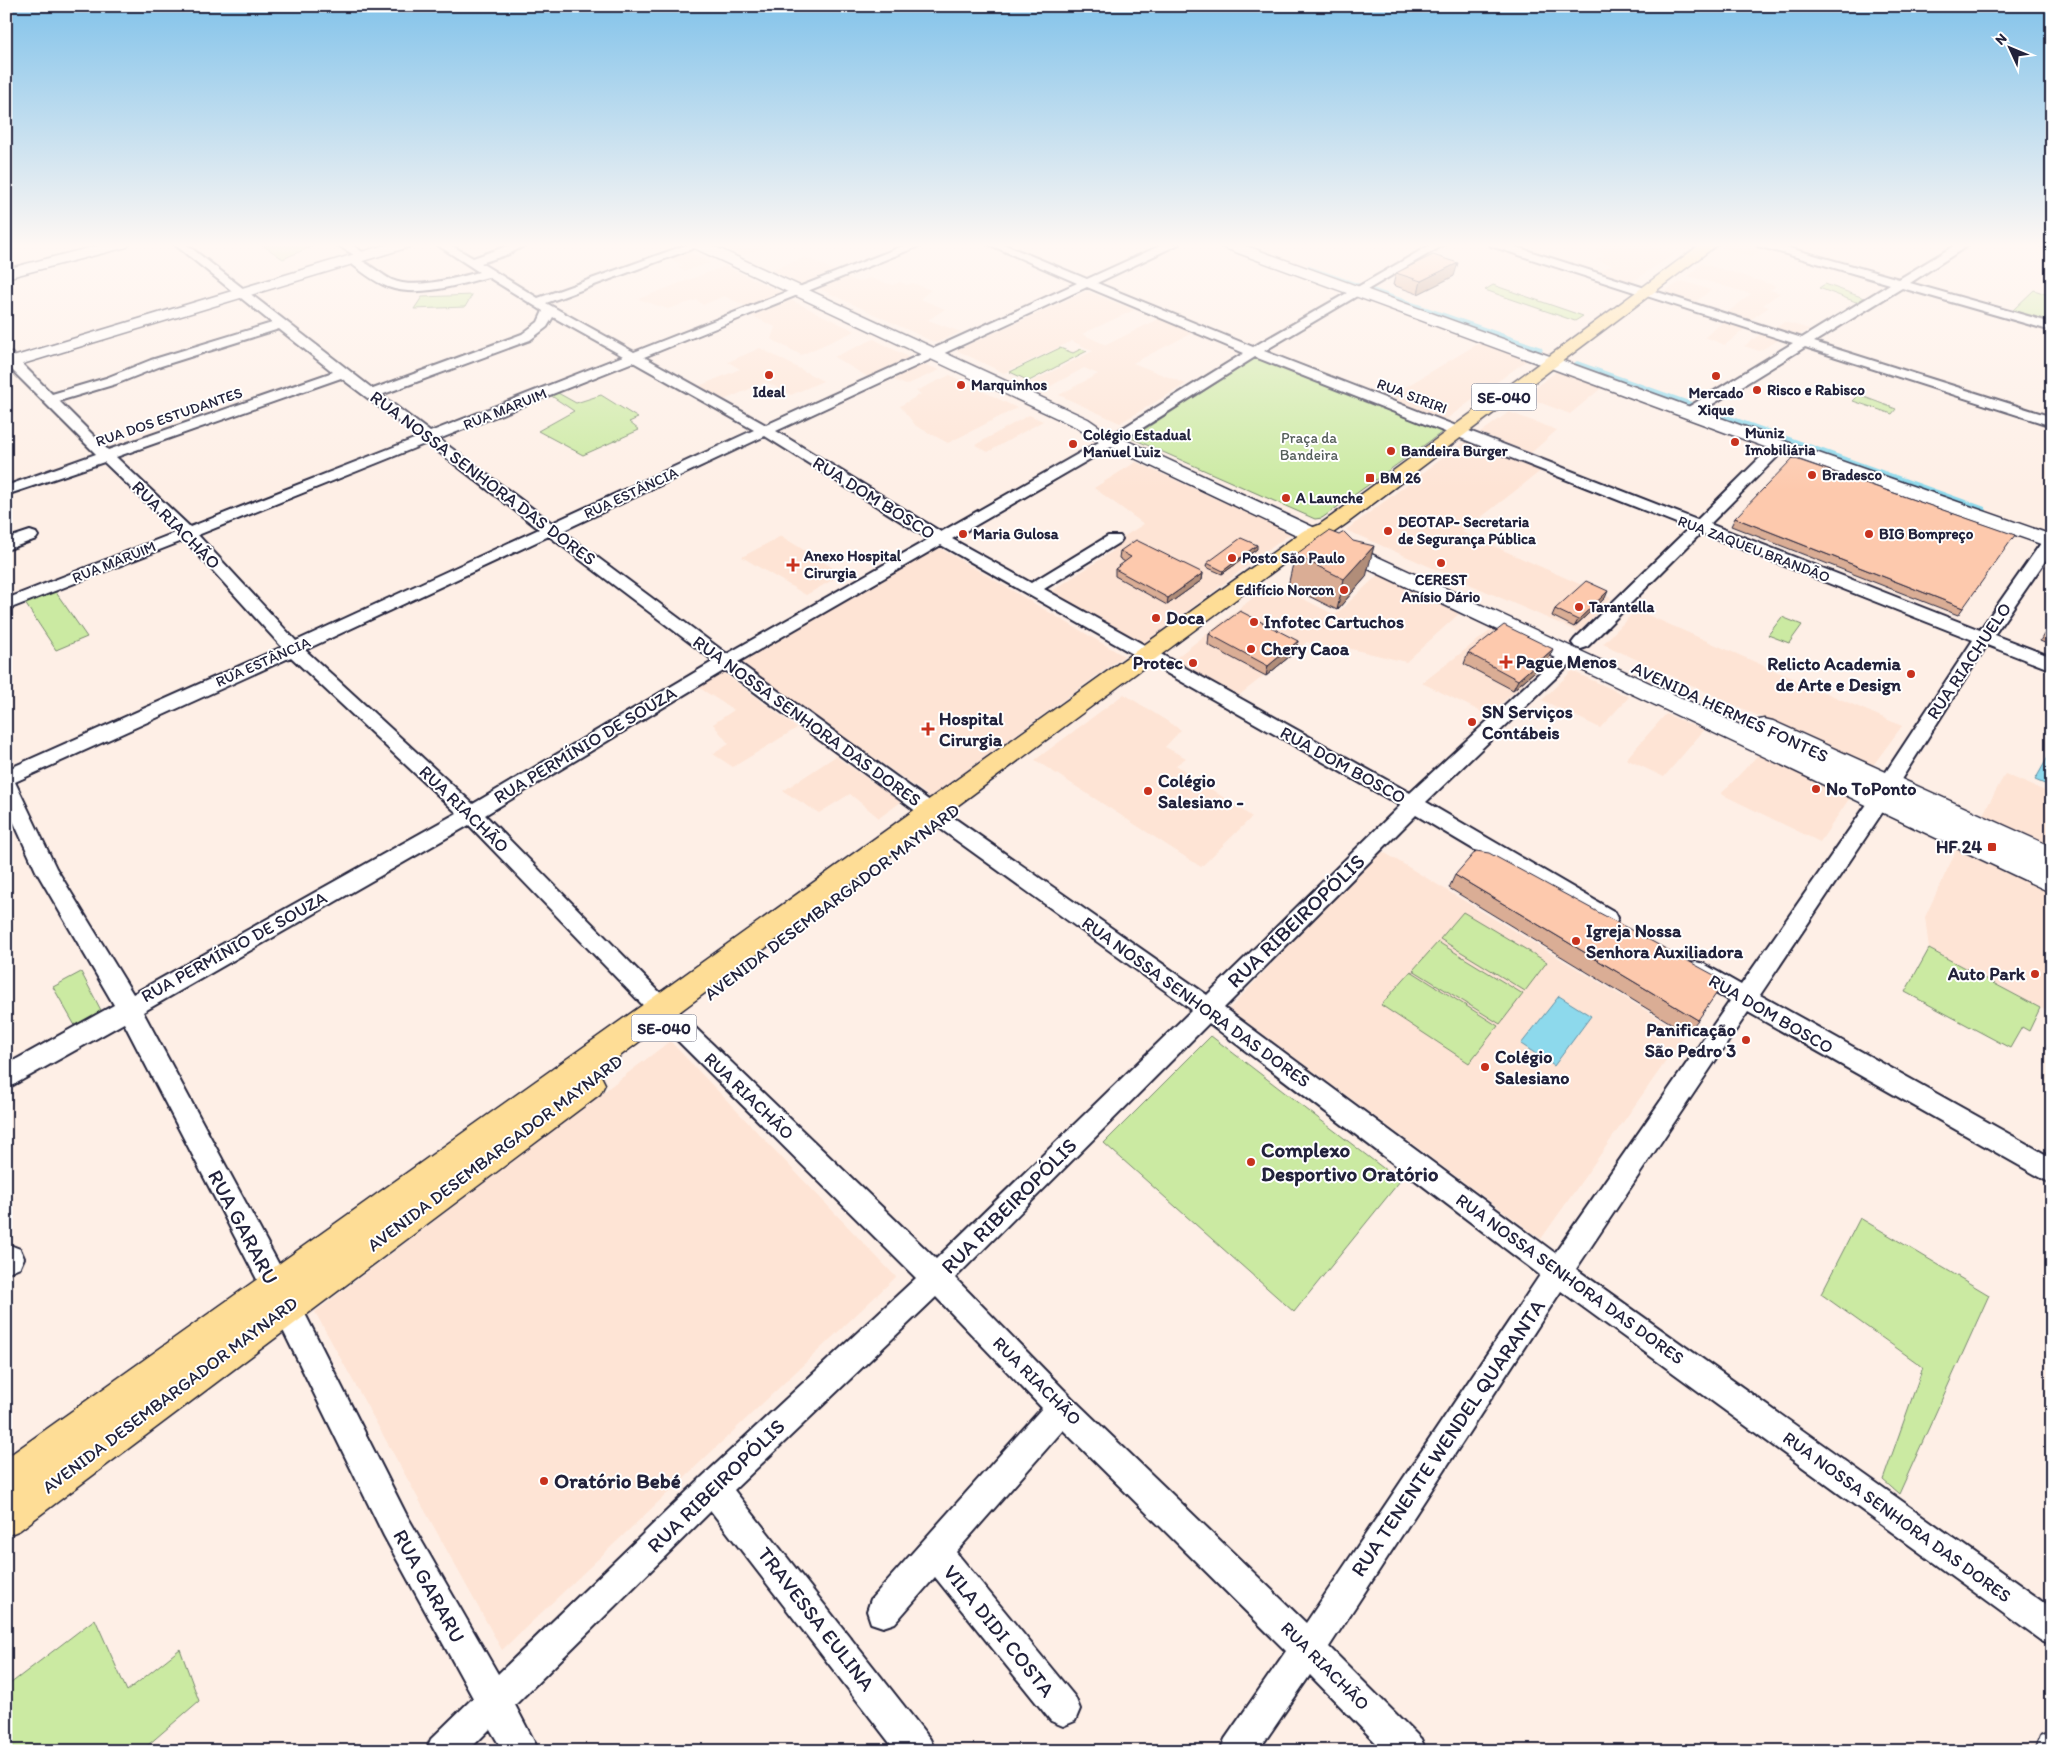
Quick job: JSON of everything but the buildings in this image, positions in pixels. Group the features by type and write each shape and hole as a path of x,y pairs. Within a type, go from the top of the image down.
{"main road":[{"name":"SE-040","path":"1319,535 1553,357 1597,326"},
{"name":"AVENIDA DESEMBARGADOR MAYNARD","path":"6,1516 281,1298 668,1015 1150,657 1319,535"},
{"name":"AVENIDA DESEMBARGADOR MAYNARD","path":"6,1482 281,1298"}],"street":[{"path":"9,361 129,326"},
{"path":"51,399 276,326"},
{"name":"RUA NOSSA SENHORA DAS DORES","path":"284,326 343,373 432,438 726,662 1207,1008 1558,1272 2052,1628"},
{"path":"372,394 519,340 540,326"},
{"name":"RUA DOM BOSCO","path":"579,326 766,431 941,539 1412,803 1623,928"},
{"name":"RUA MARUIM","path":"6,605 715,326"},
{"name":"AVENIDA HERMES FONTES","path":"874,326 1319,535 1884,793 2052,882"},
{"name":"RUA ESTÂNCIA","path":"6,778 293,649 995,326"},
{"name":"RUA SIRIRI","path":"1191,326 1458,431"},
{"name":"RUA PERMÍNIO DE SOUZA","path":"6,1078 128,1007 471,814 726,662 1116,439 1254,352 1300,326"},
{"path":"1469,326 2051,538"},
{"path":"1751,326 2052,422"},
{"path":"1696,408 1831,326"},
{"name":"RUA RIACHÃO","path":"9,361 51,399 106,456 188,533 293,649 471,814 668,1015 936,1278 1062,1408 1308,1649 1409,1751"},
{"name":"RUA DOS ESTUDANTES","path":"6,491 343,373"},
{"path":"1696,408 1780,446 2051,538"},
{"name":"RUA ZAQUEU BRANDÃO","path":"1458,431 1698,527 2052,664"},
{"name":"RUA RIBEIROPÓLIS","path":"443,1751 713,1488 936,1278 1408,811 1412,803 1574,650 1780,446"},
{"path":"6,544 30,536"},
{"name":"RUA RIACHUELO","path":"1884,793 1983,638 2051,538"},
{"path":"1031,590 1114,539"},
{"name":"RUA GARARU","path":"6,783 47,871 128,1007 281,1298 395,1525 522,1751"},
{"name":"AVENIDA HERMES FONTES","path":"1884,793 2052,859"},
{"name":"RUA TENENTE WENDEL QUARANTA","path":"1236,1751 1308,1649 1558,1272 1884,793"},
{"name":"RUA DOM BOSCO","path":"1682,962 2052,1172"},
{"name":"VILA DIDI COSTA","path":"882,1611 1062,1408"},
{"name":"TRAVESSA EULINA","path":"713,1488 918,1751"},
{"name":"VILA DIDI COSTA","path":"935,1552 1063,1710"}],"shaded area":[{"path":"773,326 845,326 855,331 801,355 771,339 775,327"},
{"path":"900,326 944,326 961,332 936,343"},
{"path":"1009,326 1099,326 1082,334 1106,345 1144,326 1179,326 1194,332 1133,363 1186,384 1120,423 1059,395 1098,374 1084,368 1045,389 1031,382 1093,351 1072,341 1004,373 956,350"},
{"path":"1718,326 1740,326 1746,328 1725,345 1705,337"},
{"path":"1779,326 1799,326 1810,329 1799,335 1776,328"},
{"path":"1762,333 1781,339 1759,351 1744,346"},
{"path":"874,339 910,358 868,377 834,357"},
{"path":"1484,340 1530,358 1445,420 1387,398"},
{"name":"Ideal","path":"760,348 823,381 791,395 766,382 724,400 699,386 740,369 728,362"},
{"path":"923,364 940,370 906,385 891,379"},
{"path":"1560,369 1605,385 1570,414 1523,396"},
{"path":"950,375 1017,408 948,443 916,426 900,406 921,394 916,391"},
{"path":"1509,412 1557,430 1531,453 1480,433"},
{"path":"1029,415 1043,421 988,452 975,445"},
{"path":"1467,440 1542,470 1462,532 1611,598 1579,632 1346,530"},
{"path":"1136,462 1291,533 1144,644 1049,593 1113,551 1107,547 1144,524 1094,488"},
{"name":"Anexo Hospital Cirurgia","path":"781,536 843,574 806,595 742,557"},
{"name":"Hospital Cirurgia","path":"933,544 1124,656 930,797 736,661"},
{"path":"1379,574 1462,611 1406,662 1343,647 1334,655 1307,642 1238,696 1172,661 1272,583 1335,615"},
{"path":"1636,610 1902,726 1871,768 1603,644"},
{"path":"1495,627 1554,656 1488,715 1422,683"},
{"path":"1572,671 1629,697 1600,728 1542,700"},
{"path":"724,673 797,728 733,767 713,754 729,744 713,724 734,710 698,687"},
{"name":"Colégio Salesiano -","path":"1124,694 1181,730 1165,747 1186,758 1176,765 1252,817 1201,867 1035,760"},
{"path":"1666,714 1704,730 1664,777 1626,759"},
{"path":"1759,754 1849,799 1820,842 1721,794"},
{"path":"836,756 901,802 879,818 850,794 819,813 783,791"},
{"path":"2005,774 2052,794 2052,849 1981,818"},
{"path":"1957,849 2052,892 2052,1014 1929,949 1925,917"},
{"name":"Colégio Salesiano","path":"1380,850 1685,1034 1541,1239 1229,1009"},
{"name":"Oratório Bebé","path":"670,1041 896,1277 502,1650 315,1312"}],"green space":[{"path":"1060,348 1073,353 1081,349 1087,351 1029,381 1010,372"},
{"name":"Praça da Bandeira","path":"1257,357 1441,430 1441,433 1322,518 1315,519 1131,438"},
{"path":"558,393 576,403 601,395 638,418 629,422 639,430 583,455 538,431 574,411 550,395"},
{"path":"1859,395 1896,409 1892,414 1853,401"},
{"path":"55,591 87,637 56,650 25,603"},
{"path":"1782,617 1802,625 1789,643 1768,635"},
{"path":"1463,912 1547,962 1525,991 1440,939"},
{"path":"1438,942 1523,994 1500,1024 1413,970"},
{"path":"1929,949 2040,1008 2029,1031 2022,1027 2010,1048 1905,992"},
{"path":"1411,971 1498,1026 1469,1063 1381,1005"},
{"path":"81,972 103,1014 77,1029 53,987"},
{"name":"Complexo Desportivo Oratório","path":"1211,1036 1400,1181 1294,1312 1104,1143"},
{"path":"1860,1218 1989,1295 1899,1494 1883,1480 1923,1367 1821,1294"},
{"path":"95,1619 127,1691 180,1649 199,1701 141,1751 6,1751 6,1687"}],"water":[{"path":"2052,750 2052,787 2035,780"},
{"path":"1559,996 1591,1016 1554,1066 1521,1044"}],"waterway":[{"path":"1469,326 1537,350"},
{"path":"1577,365 1980,510"}],"place":[{"name":"Ideal","path":"769,375"},
{"name":"Mercado Xique","path":"1716,376"},
{"name":"Marquinhos","path":"961,385"},
{"name":"Risco e Rabisco","path":"1757,390"},
{"name":"Muniz Imobiliária","path":"1735,442"},
{"name":"Colégio Estadual Manuel Luiz","path":"1073,444"},
{"name":"Bandeira Burger","path":"1391,451"},
{"name":"Bradesco","path":"1812,475"},
{"name":"BM 26","path":"1370,478"},
{"name":"A Launche","path":"1286,498"},
{"name":"DEOTAP- Secretaria de Segurança Pública","path":"1388,531"},
{"name":"Maria Gulosa","path":"963,534"},
{"name":"BIG Bompreço","path":"1869,534"},
{"name":"Posto São Paulo","path":"1232,558"},
{"name":"CEREST Anísio Dário","path":"1441,563"},
{"name":"Anexo Hospital Cirurgia","path":"793,565"},
{"name":"Edifício Norcon","path":"1344,590"},
{"name":"Tarantella","path":"1579,607"},
{"name":"Doca","path":"1156,618"},
{"name":"Infotec Cartuchos","path":"1254,622"},
{"name":"Chery Caoa","path":"1251,649"},
{"name":"Pague Menos","path":"1506,662"},
{"name":"Protec","path":"1193,663"},
{"name":"Relicto Academia de Arte e Design","path":"1911,674"},
{"name":"SN Serviços Contábeis","path":"1472,722"},
{"name":"Hospital Cirurgia","path":"928,729"},
{"name":"No ToPonto","path":"1816,789"},
{"name":"Colégio Salesiano -","path":"1148,791"},
{"name":"HF 24","path":"1992,847"},
{"name":"Igreja Nossa Senhora Auxiliadora","path":"1576,941"},
{"name":"Auto Park","path":"2035,974"},
{"name":"Panificação São Pedro 3","path":"1746,1040"},
{"name":"Colégio Salesiano","path":"1485,1067"},
{"name":"Complexo Desportivo Oratório","path":"1251,1162"},
{"name":"Oratório Bebé","path":"544,1481"}]}
